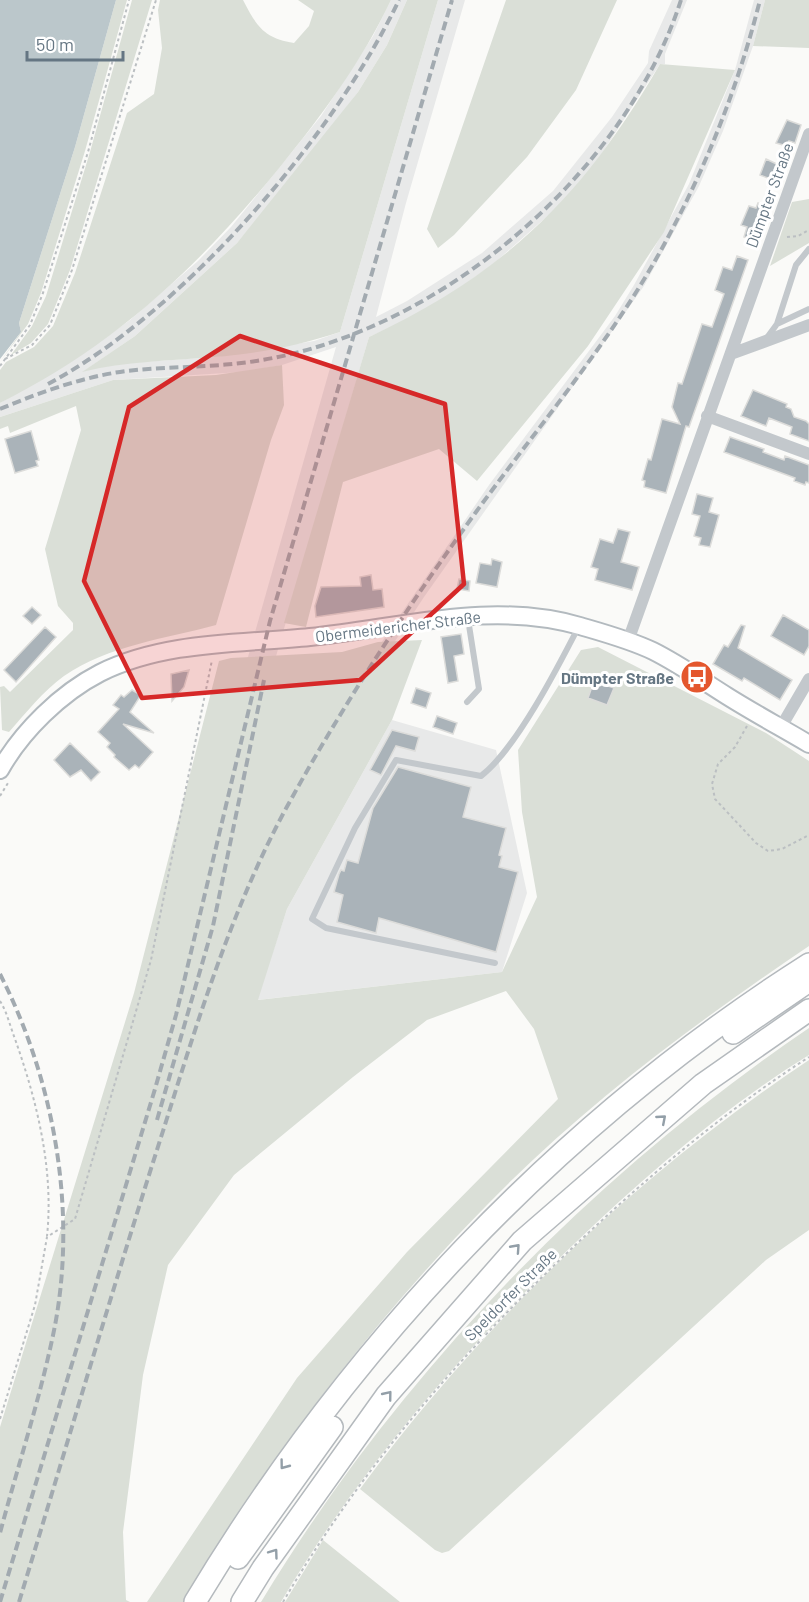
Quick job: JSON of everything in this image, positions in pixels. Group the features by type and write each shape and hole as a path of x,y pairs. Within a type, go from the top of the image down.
{"highway":[{"path":"195,1602 229,1545 301,1443 366,1359 429,1286 490,1222 549,1164 618,1103 755,998 809,964"},
{"path":"212,1602 238,1557 375,1368 454,1279 557,1173 630,1111 763,1011 809,981"},
{"path":"242,1602 263,1568 386,1396 522,1241 703,1084 809,1010"}],"main road":[{"name":"Obermeidericher Straße","path":"4,768 24,737 68,694 100,673 126,662 179,649 312,637 468,615 538,617 579,625 628,641 653,651 809,744"}],"street":[{"name":"Dümpter Straße","path":"628,641 809,134"},
{"path":"731,354 809,325"},
{"path":"707,416 809,454"},
{"path":"781,728 809,679"}],"lane":[{"path":"764,342 777,324 796,265 809,249"},
{"path":"777,324 809,309"},
{"path":"467,702 479,689 468,615"},
{"path":"495,963 326,928 312,919 355,828 396,760 481,776 496,764 554,673 579,625"}],"path":[{"path":"0,366 30,325 40,302 88,152 129,0"},
{"path":"5,359 21,353 42,336 50,325 72,270 156,0"},
{"path":"772,236 798,236 809,230"},
{"path":"47,1237 75,1219 147,971 183,811 213,656 203,658"},
{"path":"744,730 735,747 718,764 712,784 715,800 756,843 768,851 782,849 809,836"},
{"path":"0,796 4,768"},
{"path":"0,1000 24,1066 40,1126 50,1207 35,1305 0,1419"},
{"name":"Speldorfer Straße","path":"283,1602 321,1539 392,1442 432,1393 519,1299 639,1185 712,1126 809,1057"}],"highlighted area":[{"path":"240,336 445,404 464,584 360,680 142,698 84,581 129,407"}],"shaded area":[{"path":"0,0 116,0 75,147 19,323 21,332 0,359"},
{"path":"116,0 127,0 85,151 41,293 28,324 0,362 21,332 19,323 75,147"},
{"path":"132,0 152,0 70,270 48,324 31,343 11,355 32,326 46,296 90,152"},
{"path":"160,0 243,0 262,30 275,38 294,43 309,26 314,11 298,0 391,0 354,66 326,107 280,167 218,238 186,270 118,329 82,355 0,403 0,370 6,362 34,347 53,326 75,273 127,113 154,94 162,48 158,10"},
{"path":"391,0 407,0 387,45 358,92 302,166 237,243 135,336 84,371 112,364 215,357 314,341 340,332 438,0 465,0 406,203 376,317 407,301 482,253 553,191 612,117 648,63 649,51 672,0 687,0 665,54 665,64 660,64 599,158 560,205 492,265 452,293 415,316 369,337 272,670 379,646 489,485 615,316 634,285 689,184 735,70 754,0 765,0 753,46 723,131 699,186 644,286 424,597 334,734 26,1602 0,1602 246,664 336,347 282,365 242,372 113,380 0,417 0,403 85,352 130,320 198,261 231,227 321,116 373,36"},
{"path":"407,0 438,0 340,332 294,345 230,356 132,363 82,372 135,336 237,243 358,92 387,45"},
{"path":"506,0 617,0 576,90 527,157 454,235 438,248 427,229"},
{"path":"765,0 809,0 809,48 753,46"},
{"path":"660,64 735,70 664,232 588,346 477,481 439,449 343,482 306,627 284,623 369,337 462,286 502,257 538,225 571,191 602,152 632,110"},
{"path":"809,199 809,243 770,266 792,202"},
{"path":"282,365 284,405 271,440 216,625 138,644 81,665 49,688 9,732 2,730 0,687 4,686 10,692 73,630 73,623 58,606 45,549 81,430 76,406 10,433 8,426 0,429 0,417 113,380 216,375"},
{"path":"422,640 392,720 287,909 258,1000 502,972 537,897 522,812 518,750 581,650 598,647 766,733 809,761 809,946 724,1005 641,1067 562,1134 487,1205 402,1297 323,1394 250,1496 183,1602 147,1602 297,1378 407,1252 558,1099 534,1029 506,991 427,1020 353,1077 234,1175 168,1265 143,1375 123,1532 126,1600 130,1602 0,1602 0,1427 134,993 219,661 231,658 342,652 378,642"},
{"path":"392,720 496,750 527,893 502,972 257,1000 287,909"},
{"path":"809,1028 809,1055 746,1097 657,1168 531,1286 452,1370 378,1459 344,1505 281,1602 261,1602 315,1518 374,1438 437,1360 504,1286 575,1215 650,1149 728,1086"},
{"path":"809,1060 809,1230 766,1260 449,1551 442,1553 435,1550 360,1489 458,1368 566,1255 684,1152"},
{"path":"323,1540 400,1602 285,1602"}],"building":[{"path":"787,120 801,125 795,143 789,141 787,146 776,143"},
{"path":"766,159 783,167 778,182 760,175"},
{"path":"758,203 767,207 755,240 744,237 747,227 741,225 749,206 756,208"},
{"path":"737,256 748,260 689,427 686,426 666,493 644,487 645,481 642,480 648,459 651,460 662,419 680,424 672,407 678,383 682,384 702,324 712,327 724,294 715,290 723,267 732,270"},
{"path":"753,390 787,404 786,407 791,409 794,417 806,421 809,424 809,441 790,434 792,427 769,418 766,426 741,416"},
{"path":"31,431 39,460 36,461 38,466 15,473 5,439"},
{"path":"730,437 764,449 763,452 784,460 785,456 809,465 809,483 806,482 805,485 794,481 795,478 724,452"},
{"path":"697,494 713,498 709,512 719,515 710,547 699,545 701,538 694,536 700,516 692,514"},
{"path":"618,529 630,532 621,562 639,567 632,590 595,580 598,569 591,567 600,539 613,543"},
{"path":"492,559 502,562 497,587 476,583 480,563 491,565"},
{"path":"371,575 373,590 382,589 384,607 316,617 315,606 321,587 361,586 360,577"},
{"path":"459,579 470,581 469,591 457,589"},
{"path":"32,607 41,615 32,624 23,616"},
{"path":"783,615 809,630 809,646 804,655 771,636"},
{"path":"741,625 745,626 738,648 792,680 780,700 744,678 742,681 713,664 724,645 728,647"},
{"path":"45,627 56,637 16,682 4,670"},
{"path":"461,634 464,654 454,656 458,681 448,683 441,637"},
{"path":"189,670 184,687 172,701 171,674"},
{"path":"594,681 614,688 607,705 588,698"},
{"path":"416,688 431,693 426,708 411,703"},
{"path":"132,690 141,695 130,712 154,733 123,724 153,752 139,768 135,765 129,770 114,757 115,755 107,747 110,743 98,732 119,709 113,705 121,695 124,697"},
{"path":"437,716 457,723 453,734 433,727"},
{"path":"392,730 419,737 415,751 396,746 381,775 370,770"},
{"path":"70,743 100,772 91,781 81,770 70,777 54,760"},
{"path":"398,767 471,787 463,817 506,828 499,855 502,856 499,867 518,872 496,952 379,918 376,933 337,922 343,895 334,892 339,874 341,870 344,871 347,860 358,863 373,808"}],"railway":[{"path":"48,384 99,352 151,313 201,267 249,217 295,163 335,108 371,53 399,0"},
{"path":"0,1602 176,1015 270,621 452,0"},
{"path":"0,409 94,377 143,369 245,363 329,343 395,316 458,279 518,234 571,182 617,125 654,64 681,0"},
{"path":"19,1602 126,1248 189,1050 231,930 264,852 327,736 399,622 476,512 576,380 646,277 681,212 720,124 732,93 760,0"},
{"path":"157,1120 213,926 264,680"},
{"path":"0,974 36,1061 48,1106 57,1153 62,1200 63,1247 60,1294 52,1340 0,1533"}],"place":[{"name":"Dümpter Straße","path":"697,677"}]}
